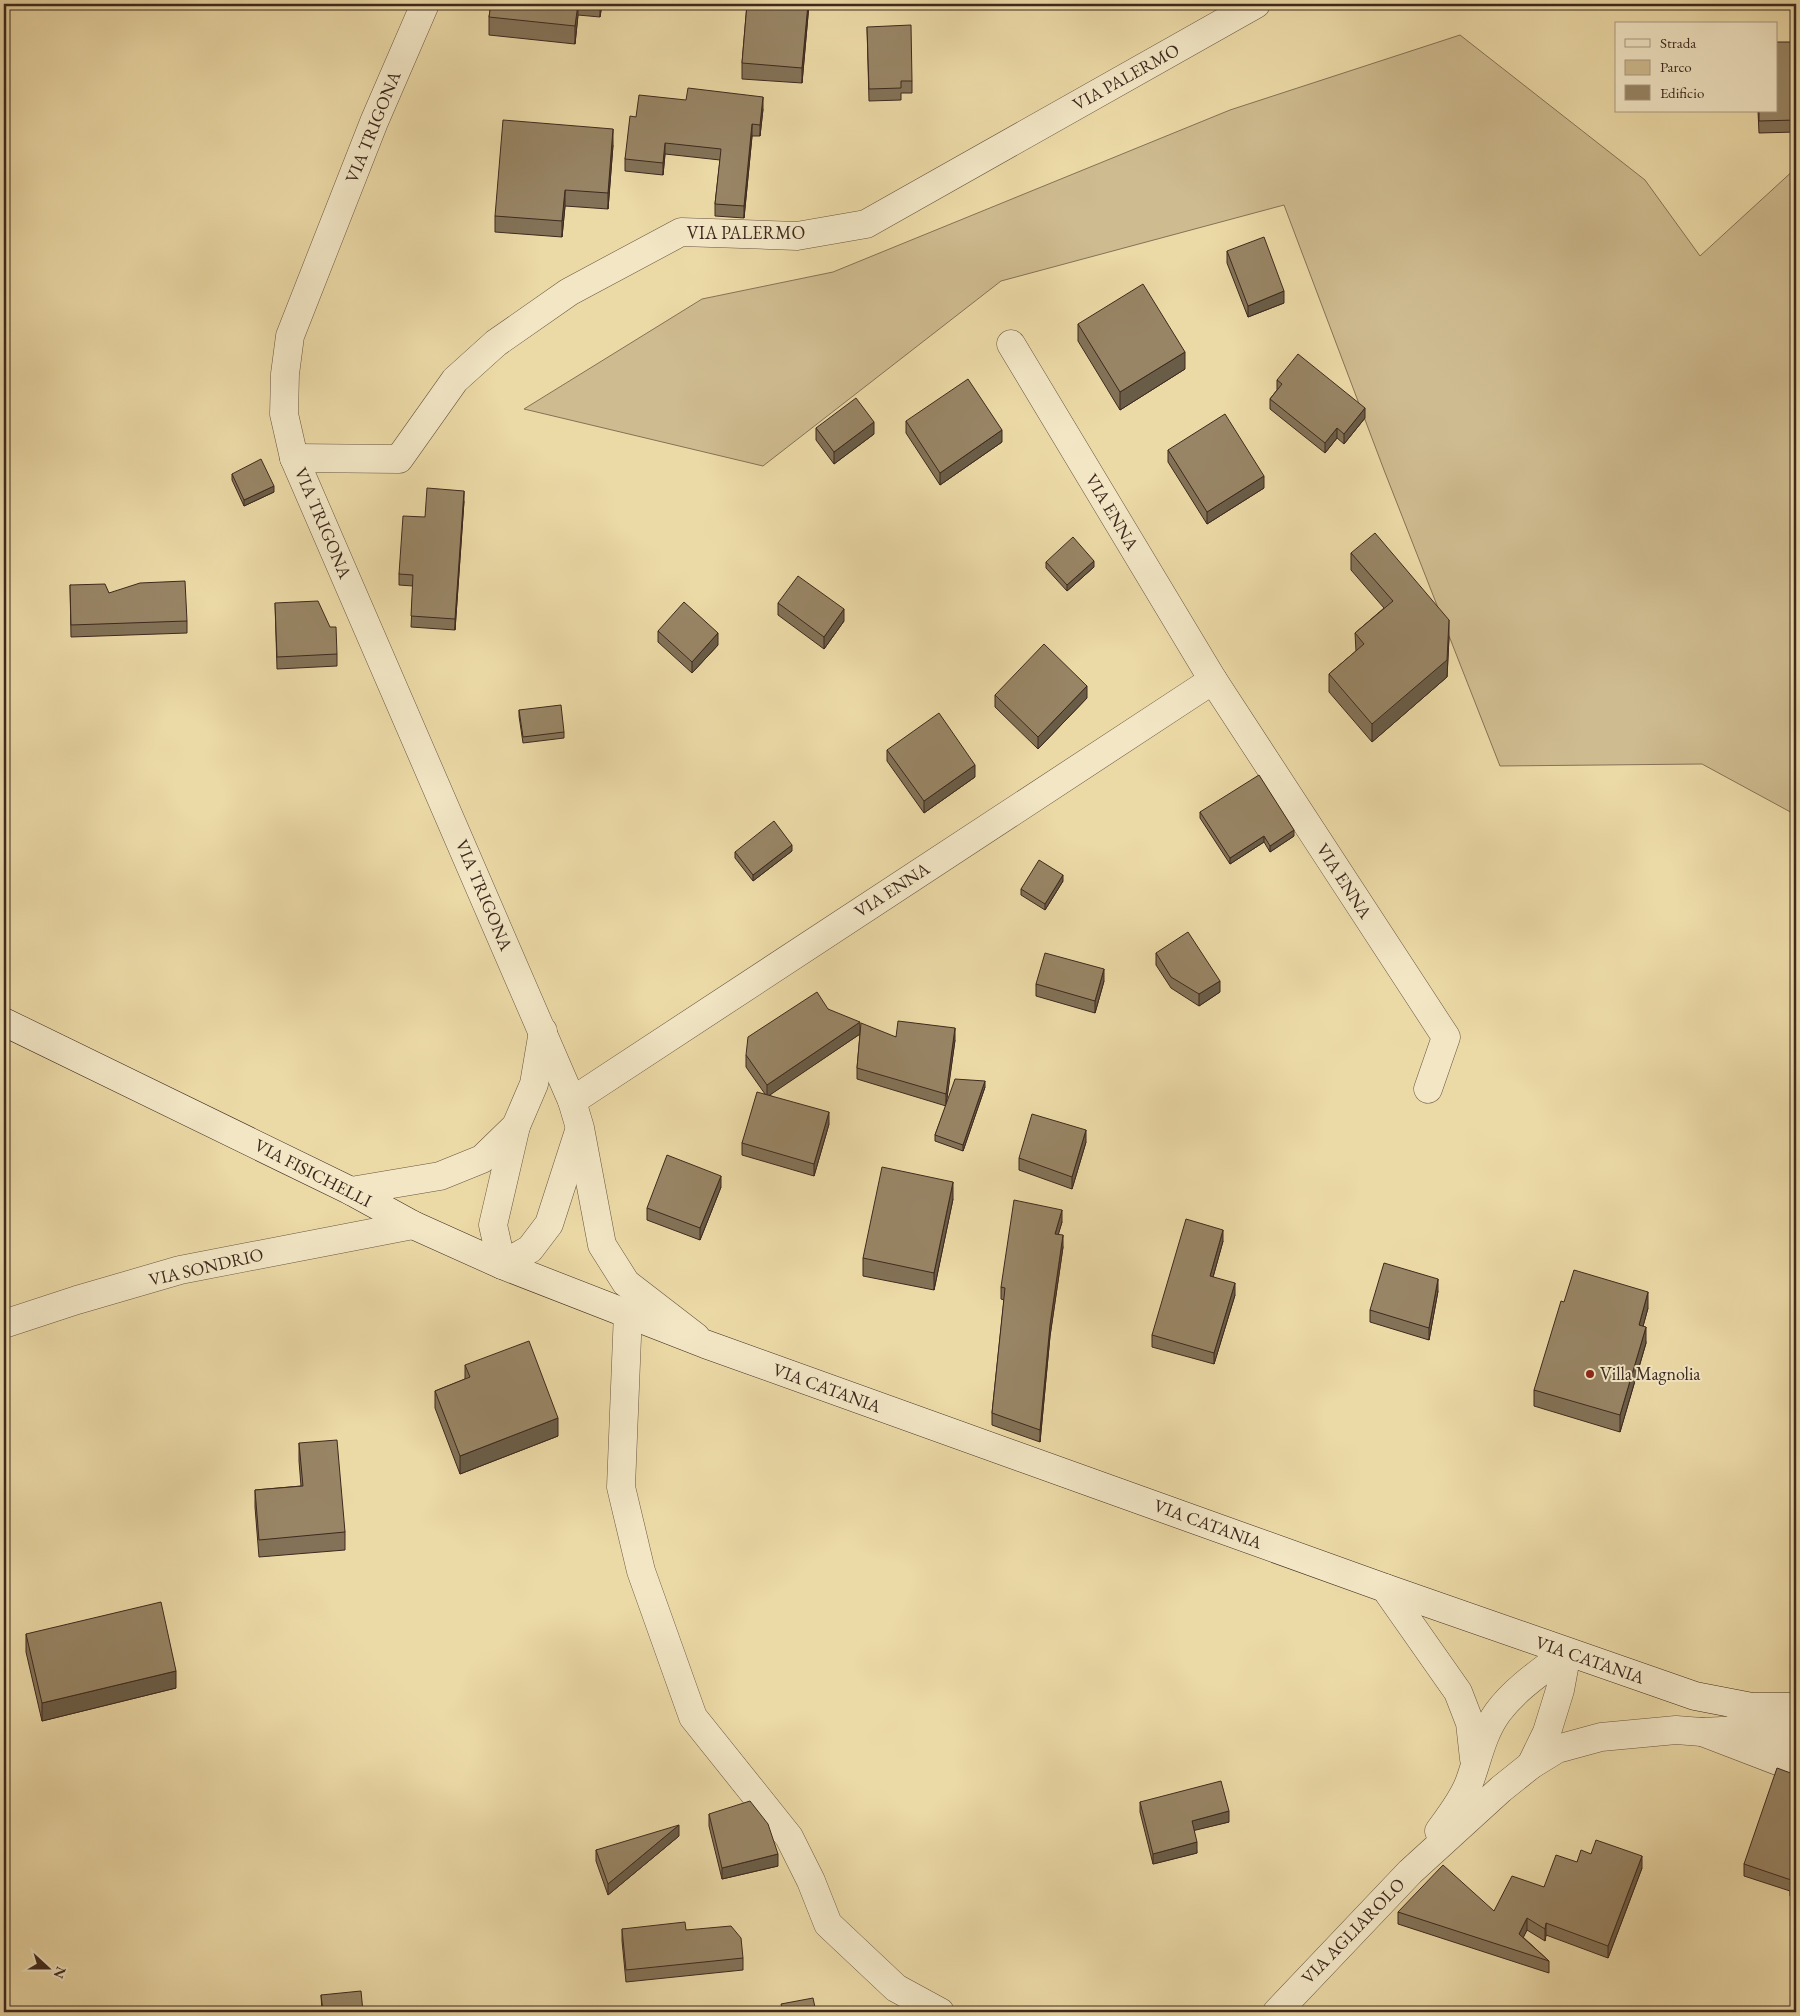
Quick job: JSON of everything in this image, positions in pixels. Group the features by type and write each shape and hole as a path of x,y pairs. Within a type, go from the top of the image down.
{"street":[{"name":"VIA TRIGONA","path":"425,4 374,122 290,336 285,374 284,414 294,458 572,1101 580,1128 602,1245 626,1283 705,1344"},
{"name":"VIA PALERMO","path":"294,458 399,459 455,380 496,343 569,292 655,245 681,232 797,236 866,224 1256,4"},
{"name":"VIA ENNA","path":"1011,344 1213,680 1446,1037 1428,1089"},
{"name":"VIA ENNA","path":"572,1101 1213,680"},
{"name":"VIA FISICHELLI","path":"4,1022 351,1191 413,1225 502,1265 628,1312"},
{"path":"543,1032 534,1084 516,1126 493,1226 502,1265 530,1249 549,1224 580,1128"},
{"path":"351,1191 440,1176 482,1159 516,1126"},
{"name":"VIA SONDRIO","path":"4,1324 77,1300 180,1270 413,1225"},
{"path":"628,1312 621,1487 641,1571 693,1717 789,1837 811,1881 828,1924 896,1988 940,2012"},
{"name":"VIA CATANIA","path":"628,1312 705,1344 1386,1588 1695,1696 1752,1707 1796,1707"},
{"path":"1386,1588 1458,1692 1470,1723 1474,1764"},
{"path":"1410,1872 1457,1806 1469,1784 1484,1736 1497,1713 1517,1690 1567,1652"},
{"path":"1531,1765 1547,1732 1560,1690 1567,1652"},
{"path":"1695,1696 1761,1729 1796,1752"},
{"path":"1410,1872 1531,1765 1557,1748 1601,1737 1676,1730 1702,1732 1761,1729 1796,1713"},
{"path":"1702,1732 1796,1768"},
{"name":"VIA AGLIAROLO","path":"1277,2012 1410,1872"}],"green space":[{"path":"1460,35 1645,180 1700,256 1796,168 1796,815 1702,764 1500,766 1384,470 1284,205 1001,281 763,466 524,409 702,299 833,272 1230,110"}],"building":[{"path":"491,4 578,4 575,26 489,17"},
{"path":"747,4 808,4 802,68 742,63"},
{"path":"911,25 912,81 901,81 901,88 869,89 867,27"},
{"path":"1778,42 1796,42 1796,120 1759,121 1759,112 1778,112"},
{"path":"688,88 763,97 760,125 752,124 744,206 715,204 721,149 665,143 663,163 625,159 630,116 636,117 639,95 686,100"},
{"path":"503,120 613,129 608,193 565,190 562,221 495,216"},
{"path":"1264,237 1284,291 1248,306 1227,251"},
{"path":"1143,284 1185,352 1120,392 1078,324"},
{"path":"1298,354 1365,408 1344,434 1337,428 1325,443 1270,399 1282,384 1277,380"},
{"path":"968,379 1002,430 940,473 906,421"},
{"path":"856,398 874,422 834,452 816,428"},
{"path":"1225,414 1264,476 1207,512 1168,450"},
{"path":"261,459 274,486 244,500 232,474"},
{"path":"427,488 464,491 455,619 411,616 413,575 399,574 403,516 425,517"},
{"path":"1375,533 1449,620 1447,660 1372,724 1329,674 1364,644 1355,633 1393,601 1351,553"},
{"path":"1073,537 1094,561 1067,585 1046,562"},
{"path":"798,576 844,609 824,637 778,603"},
{"path":"185,581 187,621 71,625 70,585 105,584 109,593 140,583"},
{"path":"318,601 330,627 336,627 337,654 277,657 275,603"},
{"path":"684,602 718,633 692,662 658,631"},
{"path":"1044,644 1087,686 1038,737 995,695"},
{"path":"561,705 564,732 523,737 519,710"},
{"path":"939,713 975,765 924,801 887,750"},
{"path":"1259,775 1294,830 1270,846 1264,836 1230,858 1200,812"},
{"path":"774,821 792,845 753,875 735,852"},
{"path":"1039,860 1063,875 1045,904 1021,889"},
{"path":"1188,932 1220,981 1199,994 1171,977 1156,953"},
{"path":"1045,953 1104,969 1095,1001 1036,984"},
{"path":"817,992 828,1009 860,1022 767,1085 746,1055 748,1037"},
{"path":"898,1021 955,1028 946,1094 857,1068 861,1023 896,1037"},
{"path":"955,1079 985,1081 963,1145 935,1135"},
{"path":"757,1092 829,1112 814,1164 742,1143"},
{"path":"1032,1114 1086,1130 1072,1177 1019,1158"},
{"path":"667,1155 721,1176 700,1228 647,1208"},
{"path":"882,1167 953,1182 934,1273 863,1258"},
{"path":"1014,1200 1062,1210 1055,1234 1063,1235 1050,1325 1040,1430 992,1413 1005,1288 1001,1287"},
{"path":"1186,1219 1223,1230 1210,1276 1235,1283 1214,1353 1152,1335"},
{"path":"1384,1263 1438,1279 1429,1328 1370,1310"},
{"path":"1574,1270 1648,1292 1639,1325 1646,1327 1620,1415 1534,1390 1561,1301 1564,1302"},
{"path":"529,1341 558,1418 460,1456 435,1391 470,1377 465,1365"},
{"path":"337,1440 345,1532 259,1540 255,1490 303,1486 299,1443"},
{"path":"161,1602 176,1671 42,1703 26,1634"},
{"path":"1777,1768 1796,1775 1796,1886 1790,1884 1791,1880 1744,1864"},
{"path":"1221,1781 1229,1811 1192,1821 1197,1842 1153,1854 1140,1802"},
{"path":"750,1801 768,1824 778,1854 722,1868 709,1814"},
{"path":"679,1825 608,1884 596,1850"},
{"path":"1596,1840 1642,1856 1608,1946 1546,1923 1545,1929 1527,1918 1519,1934 1549,1961 1398,1912 1443,1865 1494,1911 1512,1876 1544,1887 1556,1855 1577,1862 1581,1850 1591,1854"},
{"path":"685,1922 686,1930 731,1926 741,1938 743,1958 626,1970 622,1929"},
{"path":"361,1991 363,2012 323,2012 321,1995"},
{"path":"813,1998 816,2012 783,2012 781,2004"}],"place":[{"name":"Villa Magnolia","path":"1590,1374"}]}
